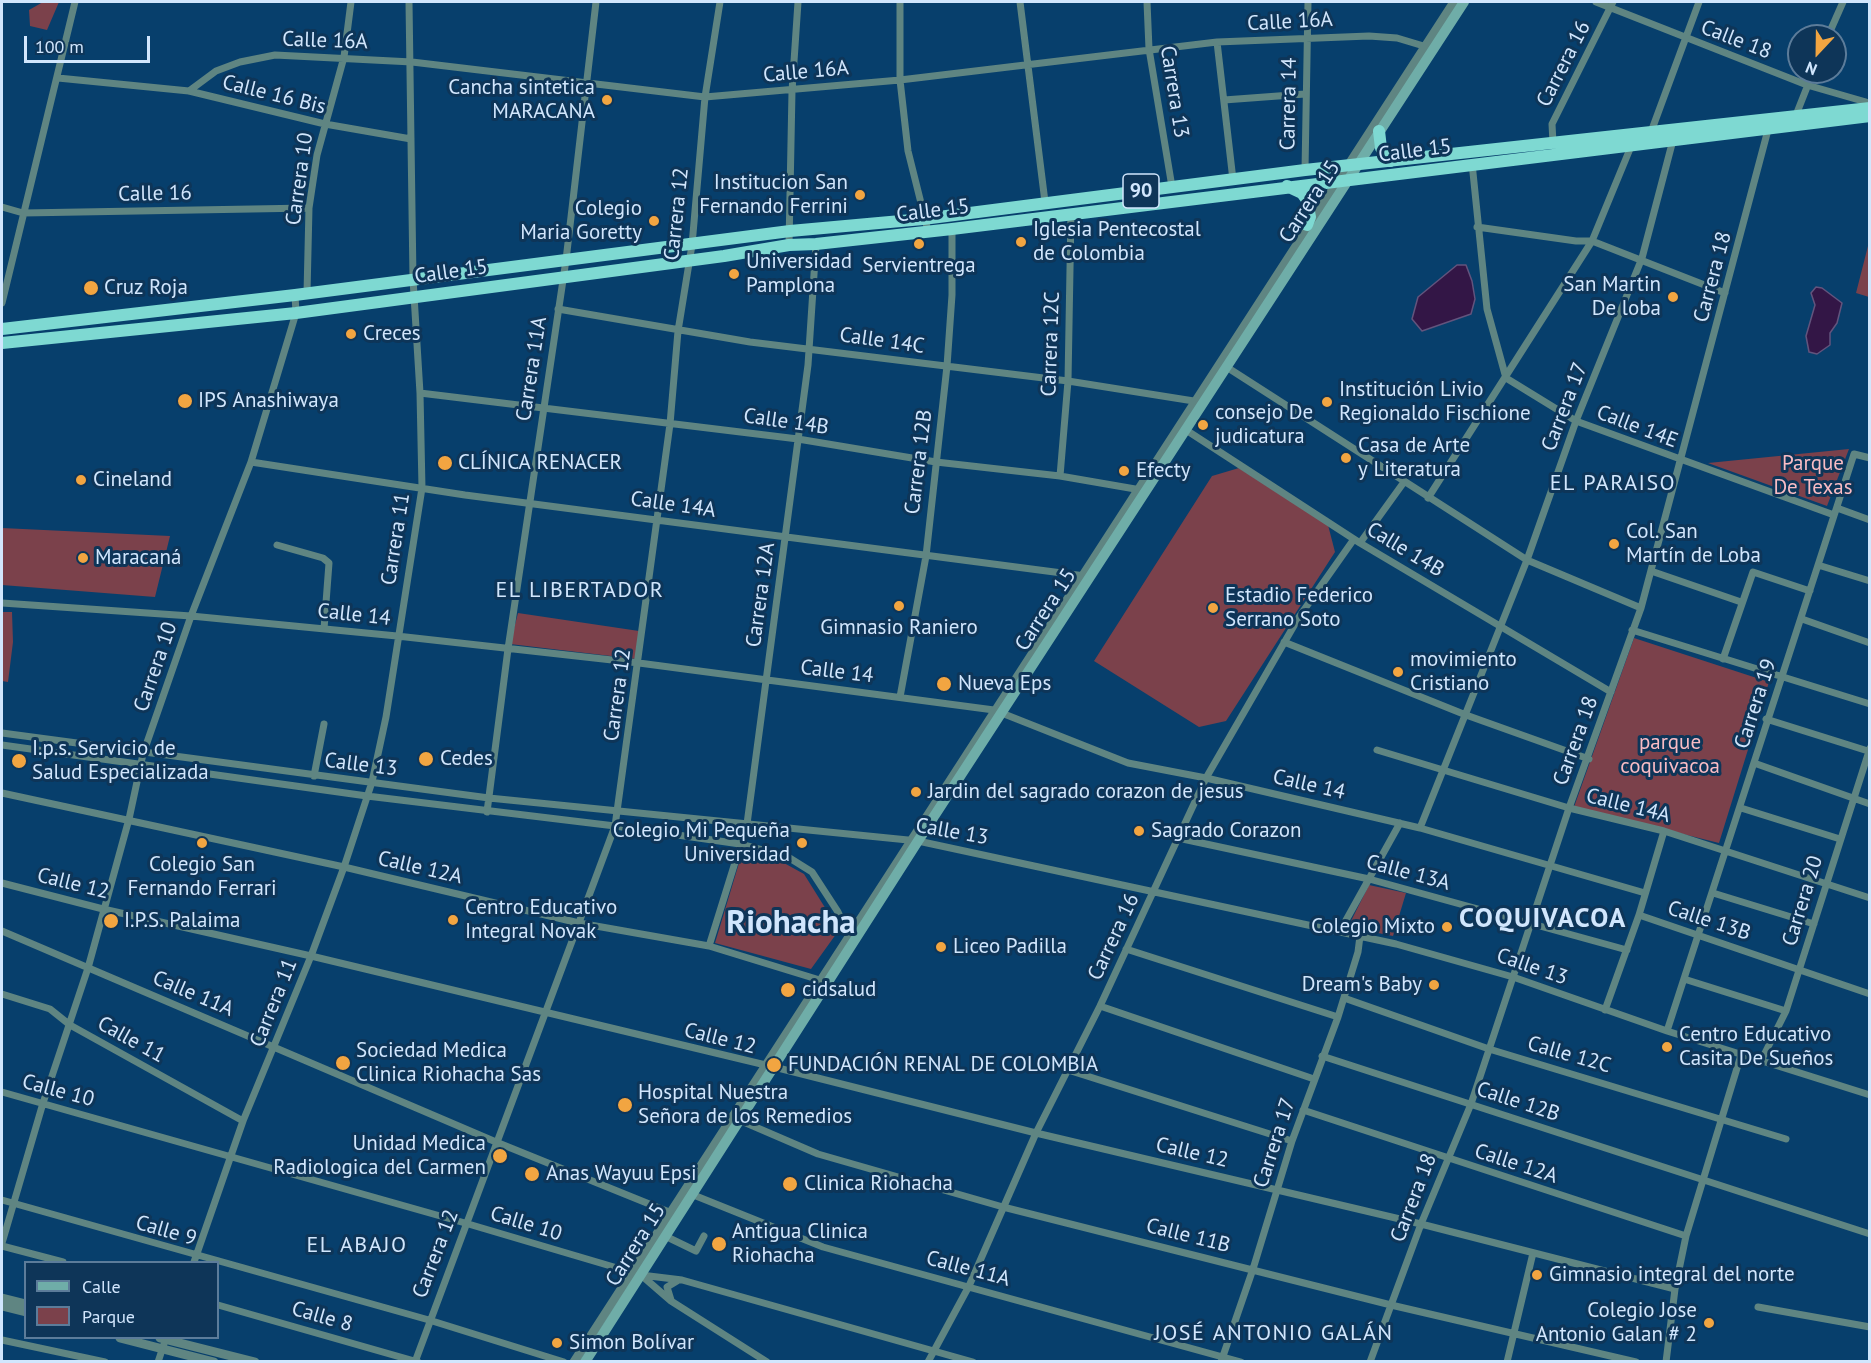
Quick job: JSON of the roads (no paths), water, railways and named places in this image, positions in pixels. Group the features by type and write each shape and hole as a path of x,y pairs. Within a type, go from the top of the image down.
{"highway":[{"name":"Calle 15","path":"1769,124 1796,115 1867,109"},
{"name":"Calle 15","path":"2,329 301,294 790,231 925,225 952,228 1632,144 1674,135 1867,109"},
{"path":"1379,131 1381,148 1391,161"},
{"name":"Calle 15","path":"2,343 296,313 689,261 789,244 816,244 1045,202 1305,170 1651,132 1674,135"},
{"path":"1286,186 1294,188 1307,200 1310,217 1307,225"}],"main road":[{"name":"Carrera 15","path":"585,1362 637,1274 665,1236 674,1214 691,1194 739,1120 769,1067 914,841 1142,491 1186,430 1198,402 1352,165 1379,131 1429,48 1464,2"}],"street":[{"path":"2,303 75,2"},
{"name":"Carrera 10","path":"2,1245 12,1203 43,1103 88,968 129,819 140,763 191,616 251,462 296,313 301,294 309,208 325,124 344,57 351,2"},
{"name":"Carrera 11","path":"195,1260 230,1155 275,1047 344,867 372,782 386,717 422,488 416,296 413,279 412,62 409,2"},
{"name":"Carrera 11A","path":"487,812 529,502 566,260 596,2"},
{"name":"Carrera 12","path":"416,1361 465,1222 615,826 658,520 670,424 678,331 692,245 705,97 720,2"},
{"path":"789,244 792,91 798,2"},
{"path":"900,2 900,80 908,151 925,225"},
{"path":"1020,2 1045,202"},
{"name":"Carrera 13","path":"1147,2 1149,49 1172,187"},
{"name":"Carrera 14","path":"1305,170 1308,2"},
{"name":"Carrera 15","path":"1352,165 1429,48 1454,2"},
{"name":"Calle 18","path":"1596,2 1612,5 1684,37 1867,109"},
{"path":"1651,132 1684,37 1699,2"},
{"path":"1834,24 1844,2"},
{"name":"Carrera 16","path":"1553,143 1552,123 1612,5"},
{"name":"Calle 16A","path":"189,91 216,70 240,62 275,55 412,62 705,97 900,80 1026,63 1217,42 1306,37 1397,38 1429,48"},
{"path":"1217,42 1233,180"},
{"name":"Calle 16 Bis","path":"58,78 189,91 325,124 411,139"},
{"path":"1796,115 1807,85"},
{"path":"1224,100 1305,94"},
{"path":"1867,109 1869,94"},
{"name":"Carrera 18","path":"1370,1362 1421,1224 1471,1104 1569,808 1589,759 1641,608 1682,461 1769,124"},
{"name":"Carrera 17","path":"1420,828 1440,771 1466,715 1499,626 1527,560 1576,421 1642,258 1674,135"},
{"path":"1428,498 1592,241 1632,144"},
{"path":"1472,163 1487,309 1506,378"},
{"name":"Carrera 15","path":"1223,365 1307,225 1343,179"},
{"name":"Calle 16","path":"2,207 23,213 309,208"},
{"name":"Carrera 12C","path":"1060,476 1068,381 1071,213"},
{"path":"1477,227 1576,241 1592,241 1642,258 1725,293"},
{"name":"Carrera 12B","path":"900,697 926,556 947,366 952,295 952,228"},
{"name":"Carrera 12A","path":"710,946 747,824 810,348 816,244"},
{"name":"Calle 14C","path":"558,309 678,331 1068,381 1198,402"},
{"path":"1223,365 1527,560 1641,608"},
{"name":"Calle 14E","path":"1506,378 1576,421 1682,461 1869,520"},
{"name":"Calle 14B","path":"420,393 798,439 936,462 1060,476 1142,491"},
{"name":"Carrera 15","path":"1142,491 1198,402"},
{"name":"Calle 14B","path":"1186,430 1357,541 1611,692"},
{"name":"Carrera 19","path":"1667,1031 1741,808 1766,719 1802,619 1854,454 1869,458"},
{"name":"Calle 14A","path":"251,462 422,488 1086,577"},
{"name":"Carrera 16","path":"928,1362 969,1286 1036,1133 1100,1006 1206,778 1284,642 1357,541 1404,482"},
{"path":"277,545 323,558 328,563 324,629"},
{"path":"1818,565 1869,582"},
{"path":"1651,571 1741,602"},
{"path":"1723,659 1753,572 1810,591"},
{"name":"Calle 14","path":"2,603 191,616 397,636 639,663 999,711 1112,759 1206,778 1420,828 1646,893"},
{"path":"1802,619 1869,643"},
{"path":"1632,630 1869,704"},
{"path":"1284,642 1466,715 1589,759"},
{"path":"1766,719 1869,750"},
{"path":"315,776 324,724"},
{"name":"Calle 13","path":"2,734 489,798 914,841 1360,936 1513,977 1667,1031 1869,1095"},
{"name":"Calle 13","path":"2,745 367,796 615,826 740,844 788,857 812,872 838,912 848,934"},
{"name":"Calle 14A","path":"1377,750 1440,771 1569,808 1664,831 1869,898"},
{"name":"Carrera 20","path":"1761,1060 1786,1011 1825,882 1869,750"},
{"path":"1754,764 1869,804"},
{"name":"Calle 12A","path":"2,792 344,867 579,922 710,946 824,982"},
{"path":"1741,808 1840,839"},
{"path":"1340,931 1400,823"},
{"path":"1605,1010 1628,950 1664,831"},
{"name":"Calle 13A","path":"1178,837 1369,879 1628,950"},
{"name":"Carrera 15","path":"824,982 848,934 914,841"},
{"name":"Calle 12","path":"2,883 1421,1224 1675,1289"},
{"path":"1713,893 1814,924"},
{"name":"Calle 13B","path":"1639,915 1800,968 1869,994"},
{"name":"Calle 11A","path":"2,931 496,1142 674,1214"},
{"name":"Carrera 17","path":"1222,1359 1253,1269 1292,1141 1338,1017 1358,952 1360,936"},
{"path":"1126,949 1338,1017"},
{"path":"1684,979 1786,1011"},
{"name":"Calle 11","path":"2,994 50,1009 70,1025 243,1121"},
{"name":"Calle 12C","path":"1344,998 1489,1049 1786,1139"},
{"path":"1100,1006 1314,1078"},
{"path":"1666,1362 1675,1289 1686,1236 1741,1055"},
{"name":"Calle 12B","path":"1322,1056 1704,1179"},
{"path":"574,1362 637,1274 769,1067"},
{"path":"1068,1070 1292,1141"},
{"name":"Calle 10","path":"2,1092 465,1222 637,1274 682,1281 973,1362"},
{"name":"Calle 12A","path":"1303,1110 1686,1236"},
{"name":"Calle 11B","path":"739,1120 818,1154 1003,1207 1391,1305 1636,1362"},
{"path":"1704,1179 1869,1234"},
{"name":"Calle 11A","path":"691,1194 823,1247 969,1286 1222,1359 1241,1362"},
{"name":"Calle 9","path":"2,1200 195,1260"},
{"path":"665,1236 696,1251 704,1236"},
{"path":"2,1245 56,1261"},
{"path":"1507,1362 1533,1253"},
{"name":"Calle 9","path":"219,1266 429,1320 564,1362"},
{"path":"637,1274 671,1301 767,1362"},
{"path":"671,1301 668,1287 672,1282 682,1281"},
{"path":"2,1298 24,1304"},
{"name":"Calle 8","path":"219,1305 416,1361"},
{"path":"2,1306 24,1312"},
{"path":"1758,1307 1869,1327"},
{"path":"124,1339 214,1362"},
{"path":"158,1362 164,1339"},
{"path":"168,1339 255,1362"},
{"path":"2,1340 105,1362"}],"place":[{"name":"Cancha sintetica MARACANA","path":"607,100"},
{"name":"Institucion San Fernando Ferrini","path":"860,195"},
{"name":"Colegio Maria Goretty","path":"654,221"},
{"name":"Iglesia Pentecostal de Colombia","path":"1021,242"},
{"name":"Servientrega","path":"919,244"},
{"name":"Universidad Pamplona","path":"734,274"},
{"name":"Cruz Roja","path":"91,288"},
{"name":"San Martin De loba","path":"1673,297"},
{"name":"Creces","path":"351,334"},
{"name":"IPS Anashiwaya","path":"185,401"},
{"name":"Institución Livio Regionaldo Fischione","path":"1327,402"},
{"name":"consejo De judicatura","path":"1203,425"},
{"name":"Casa de Arte y Literatura","path":"1346,458"},
{"name":"CLÍNICA RENACER","path":"445,463"},
{"name":"Efecty","path":"1124,471"},
{"name":"Cineland","path":"81,480"},
{"name":"Col. San Martín de Loba","path":"1614,544"},
{"name":"Maracaná","path":"83,558"},
{"name":"Gimnasio Raniero","path":"899,606"},
{"name":"Estadio Federico Serrano Soto","path":"1213,608"},
{"name":"movimiento Cristiano","path":"1398,672"},
{"name":"Nueva Eps","path":"944,684"},
{"name":"Cedes","path":"426,759"},
{"name":"I.p.s. Servicio de Salud Especializada","path":"19,761"},
{"name":"Jardin del sagrado corazon de jesus","path":"916,792"},
{"name":"Sagrado Corazon","path":"1139,831"},
{"name":"Colegio San Fernando Ferrari","path":"202,843"},
{"name":"Colegio Mi Pequeña Universidad","path":"802,843"},
{"name":"Centro Educativo Integral Novak","path":"453,920"},
{"name":"I.P.S. Palaima","path":"111,921"},
{"name":"Colegio Mixto","path":"1447,927"},
{"name":"Liceo Padilla","path":"941,947"},
{"name":"Dream's Baby","path":"1434,985"},
{"name":"cidsalud","path":"788,990"},
{"name":"Centro Educativo Casita De Sueños","path":"1667,1047"},
{"name":"Sociedad Medica Clinica Riohacha Sas","path":"343,1063"},
{"name":"FUNDACIÓN RENAL DE COLOMBIA","path":"774,1065"},
{"name":"Hospital Nuestra Señora de los Remedios","path":"625,1105"},
{"name":"Unidad Medica Radiologica del Carmen","path":"500,1156"},
{"name":"Anas Wayuu Epsi","path":"532,1174"},
{"name":"Clinica Riohacha","path":"790,1184"},
{"name":"Antigua Clinica Riohacha","path":"719,1244"},
{"name":"Gimnasio integral del norte","path":"1537,1275"},
{"name":"Colegio Jose Antonio Galan # 2","path":"1709,1323"},
{"name":"Simon Bolívar","path":"557,1343"}],"district":[{"name":"EL PARAISO","path":"1613,484"},
{"name":"EL LIBERTADOR","path":"580,591"},
{"name":"COQUIVACOA","path":"1543,919"},
{"name":"Riohacha","path":"791,924"},
{"name":"EL ABAJO","path":"357,1246"},
{"name":"JOSÉ ANTONIO GALÁN","path":"1274,1334"}],"park label":[{"name":"Parque De Texas","path":"1813,476"},
{"name":"parque coquivacoa","path":"1670,755"}]}
